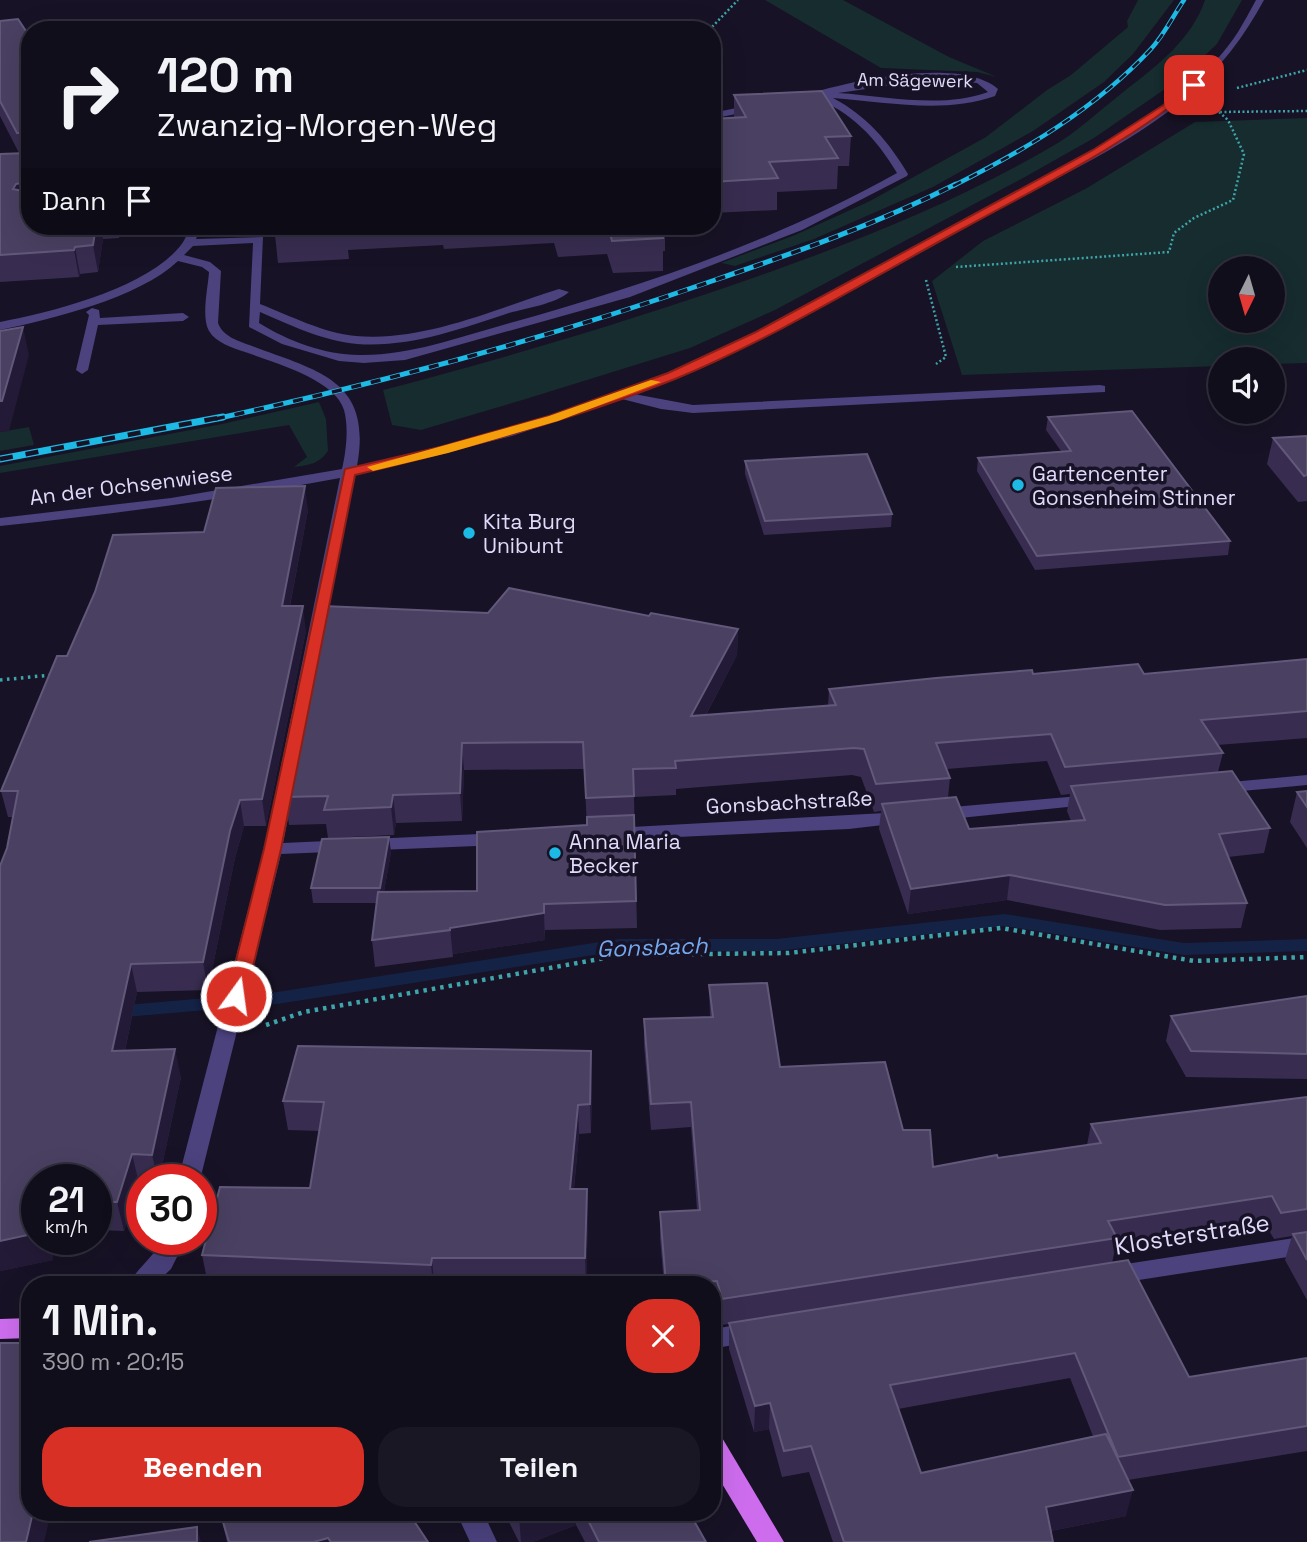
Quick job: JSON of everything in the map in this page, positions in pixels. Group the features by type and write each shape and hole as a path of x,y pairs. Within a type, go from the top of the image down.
{"main road":[{"path":"0,1329 21,1328"},
{"path":"721,1459 771,1542"}],"street":[{"name":"An der Ochsenwiese","path":"0,522 135,508 261,490 349,472 444,450 622,395 672,376 760,334 1096,152 1165,108 1205,75 1235,41 1252,19 1259,0"},
{"name":"Am Sägewerk","path":"803,97 897,79 949,76 979,80 993,89 992,94 986,98 957,101 816,95"},
{"path":"260,235 253,324 264,332 325,354 350,359 405,356 626,294 798,228 903,174 884,141 839,103 816,95"},
{"path":"721,114 764,105"},
{"path":"0,326 80,306 131,285 175,257 189,243 192,235"},
{"path":"189,243 241,235"},
{"path":"175,257 206,264 215,271 212,323 221,338 307,371 333,385 345,397 351,410 353,450 272,849 193,1164"},
{"path":"254,306 341,337 384,340 410,337 563,292"},
{"path":"80,306 95,313 82,370"},
{"path":"93,322 183,317"},
{"path":"622,395 661,405 693,409 1101,389"},
{"path":"1196,790 1307,780"},
{"name":"Gonsbachstraße","path":"588,835 849,823 1112,798"},
{"path":"272,849 519,838"},
{"name":"Klosterstraße","path":"1091,1279 1307,1245"},
{"path":"149,1276 167,1255"},
{"path":"721,1338 766,1330"},
{"path":"474,1521 484,1542"}],"path":[{"path":"717,21 737,0"},
{"path":"1183,95 1214,93 1307,70"},
{"path":"1165,108 1219,112 1307,111"},
{"path":"951,268 1169,252 1174,233 1194,218 1233,200 1244,154 1228,120 1219,112"},
{"path":"925,275 946,357 936,364"},
{"path":"0,680 65,674"},
{"path":"227,1032 262,1027 304,1012 622,954 789,953 1001,928 1194,961 1307,957"}],"green space":[{"path":"765,0 843,0 949,57 997,77 977,72 881,68"},
{"path":"1138,0 1174,0 1133,54 1104,82 1033,131 933,187 814,239 735,266 721,263 795,235 870,201 986,137 1071,75 1128,27 1127,21"},
{"path":"1205,0 1242,0 1217,44 1181,78 1094,138 775,310 690,348 529,398 421,430 392,425 383,390 576,336 767,273 912,217 1017,166 1087,122 1159,63 1191,28"},
{"path":"1307,118 1307,363 1285,364 1285,347 1208,347 1208,366 962,375 932,281 983,241 1087,188 1195,122"},
{"path":"319,402 326,419 328,451 321,459 309,464 294,467 307,457 289,425 0,473 0,466 222,424"},
{"path":"29,427 34,445 0,451 0,432"}],"building":[{"path":"18,19 21,24 21,133 17,133 0,101 0,21"},
{"path":"822,91 851,136 825,137 838,158 769,162 778,178 721,181 721,118 746,117 734,95"},
{"path":"21,153 21,183 16,184 13,189 21,191 21,235 95,235 93,245 75,247 74,250 0,255 0,154"},
{"path":"610,235 662,235 663,238 612,241"},
{"path":"23,327 2,401 0,401 0,331"},
{"path":"1132,411 1230,541 1037,556 978,458 1071,451 1048,417"},
{"path":"1307,436 1307,475 1304,476 1273,438"},
{"path":"867,454 892,514 765,521 745,461"},
{"path":"305,486 282,606 303,606 262,799 240,800 230,831 203,962 131,964 112,1051 175,1049 152,1155 132,1154 129,1164 126,1164 126,1173 117,1202 112,1202 112,1164 21,1164 21,1236 0,1241 0,866 7,848 18,791 1,791 57,656 67,656 95,592 113,535 204,532 216,488"},
{"path":"509,588 649,616 651,613 738,629 691,716 836,705 829,689 936,678 1032,670 1033,674 1138,664 1144,674 1307,659 1307,711 1201,720 1223,753 1065,767 1051,734 936,743 950,778 876,784 864,749 854,748 675,761 676,768 633,769 634,796 586,798 583,742 462,743 460,793 393,795 391,807 324,810 328,796 285,797 324,606 488,613"},
{"path":"1232,771 1270,828 1219,834 1247,903 1165,905 1010,875 911,889 882,804 956,797 969,829 1085,820 1071,786"},
{"path":"1307,791 1307,807 1297,792"},
{"path":"634,815 636,901 544,904 544,913 450,930 372,940 378,892 477,891 477,832 587,825 587,817"},
{"path":"389,837 380,888 311,888 322,839"},
{"path":"767,983 780,1067 885,1062 903,1130 930,1130 933,1167 997,1155 998,1158 1101,1143 1091,1124 1307,1097 1307,1209 1281,1213 1272,1196 1108,1221 1117,1238 722,1299 721,1276 665,1276 660,1212 700,1210 691,1102 651,1104 644,1019 713,1017 709,985"},
{"path":"1307,996 1307,1054 1191,1051 1171,1016"},
{"path":"298,1046 591,1051 590,1104 578,1105 570,1189 587,1189 585,1258 432,1258 431,1265 202,1255 217,1255 217,1198 220,1187 310,1188 324,1102 283,1101"},
{"path":"1307,1232 1307,1260 1293,1234"},
{"path":"1128,1260 1189,1377 1307,1358 1307,1426 1118,1457 1075,1353 890,1385 921,1473 1106,1434 1133,1490 1046,1507 1053,1542 844,1542 811,1446 784,1451 770,1403 755,1406 729,1323"},
{"path":"0,1343 21,1343 21,1521 31,1521 26,1542 0,1542"},
{"path":"223,1521 414,1521 428,1542 331,1542 328,1538 314,1542 229,1542"},
{"path":"588,1521 694,1521 706,1542 599,1542"},
{"path":"197,1527 197,1542 89,1542"}],"waterway":[{"name":"Gonsbach","path":"114,1012 277,998 619,945 776,945 1005,920 1184,949 1307,945"}],"railway":[{"path":"953,186 1033,143 1107,91 1156,44 1184,0"},
{"path":"215,419 405,374 592,321 807,248 897,212 956,184"},
{"path":"0,459 223,417"}],"slow traffic":[{"path":"373,467 444,450 554,418 655,382"}],"place":[{"name":"Gartencenter Gonsenheim Stinner","path":"1018,485"},
{"name":"Kita Burg Unibunt","path":"469,533"},
{"name":"Anna Maria Becker","path":"555,853"}],"route":[{"path":"236,996 272,849 349,472 444,450 554,418 672,376 760,334 1096,152 1165,108 1194,85"}]}
